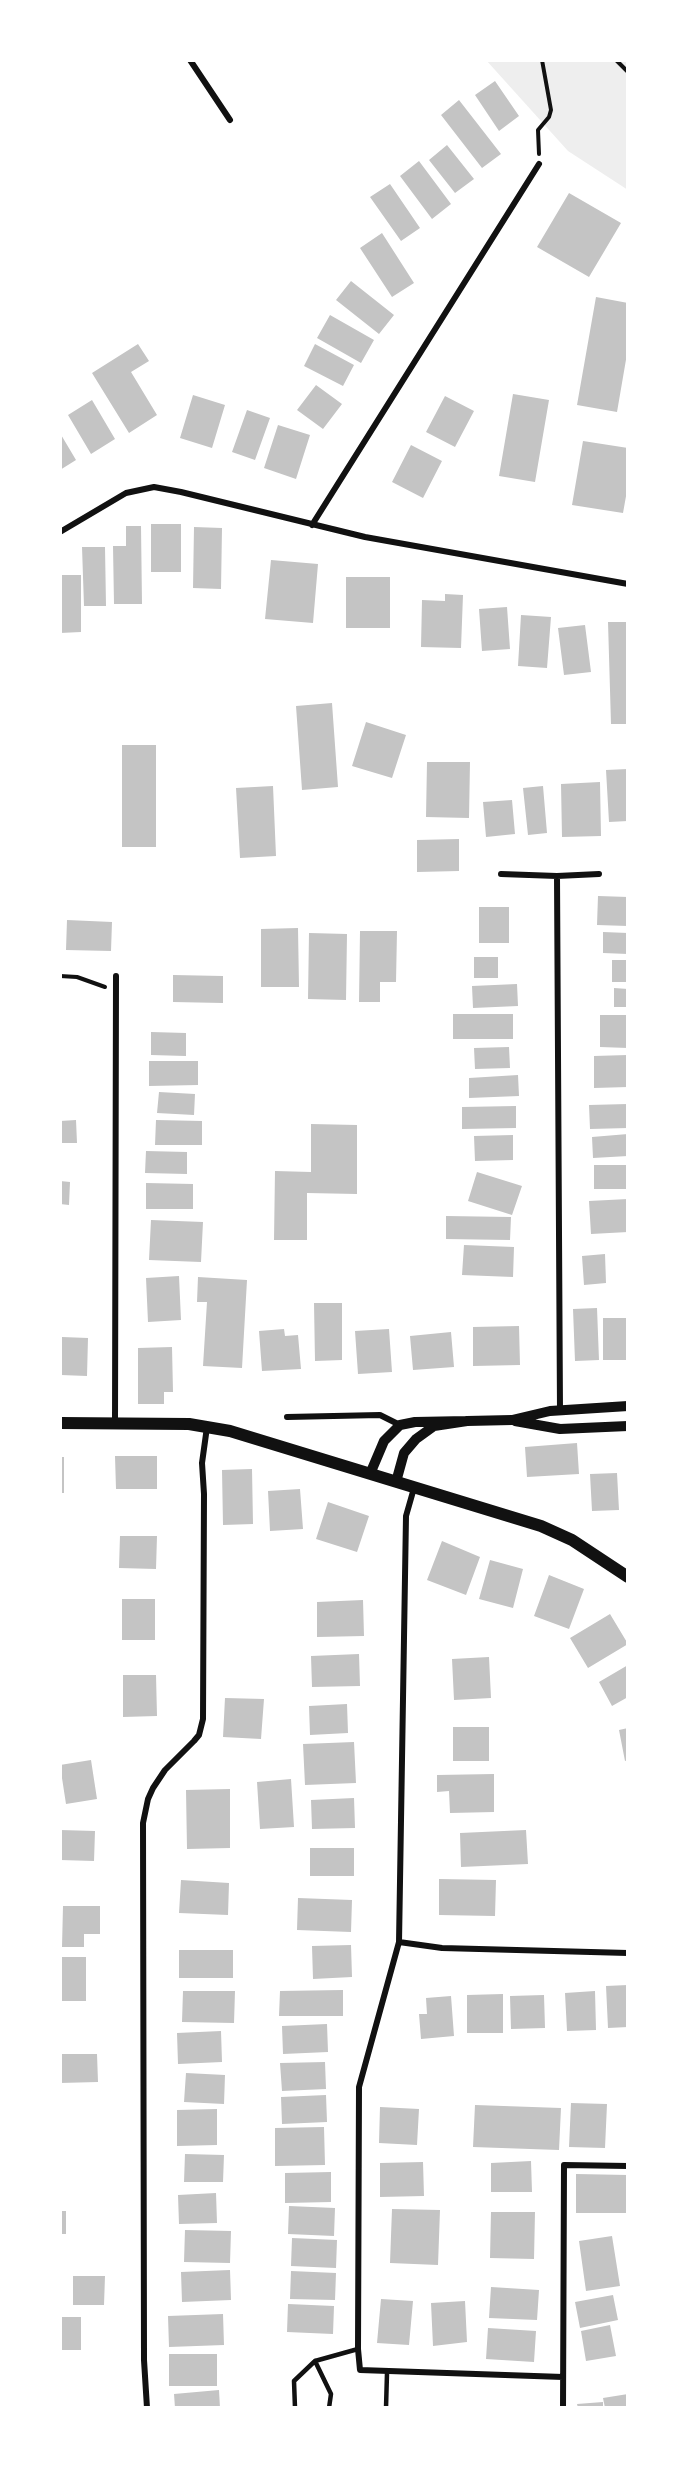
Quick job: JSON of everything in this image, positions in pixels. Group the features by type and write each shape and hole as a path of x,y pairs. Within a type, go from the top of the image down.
{"main road":[{"path":"60,1423 171,1423 207,1426 550,1529 572,1540 628,1577"}],"street":[{"path":"190,60 230,120"},
{"path":"312,525 539,164"},
{"path":"60,532 126,493 154,488 181,492 365,537 628,584"},
{"path":"501,874 557,876 599,874"},
{"path":"557,876 560,1429"},
{"path":"115,1422 116,976"},
{"path":"370,1474 384,1441 399,1425 415,1422 512,1420 560,1411 628,1406"},
{"path":"287,1418 377,1415 387,1417 399,1425"},
{"path":"512,1420 560,1429 628,1426"},
{"path":"396,1482 406,1451 420,1435 434,1426 467,1421"},
{"path":"147,2408 144,2360 143,1823 153,1788 165,1770 194,1741 202,1727 204,1494 202,1462 207,1426"},
{"path":"414,1488 406,1516 399,1942 359,2087 358,2349 360,2370 387,2373 563,2378"},
{"path":"399,1942 442,1948 628,1953"},
{"path":"563,2408 564,2165 628,2166"}],"lane":[{"path":"295,2408 294,2380 315,2361 339,2352 358,2349"},
{"path":"315,2361 331,2394 329,2408"},
{"path":"386,2408 387,2373"}],"path":[{"path":"539,164 538,130 549,117 551,110 542,60"},
{"path":"616,60 628,72"},
{"path":"60,976 77,976 116,991"}],"shaded area":[{"path":"486,60 628,60 628,190 568,151"}],"building":[{"path":"495,81 519,116 499,131 475,95"},
{"path":"459,100 501,154 482,168 441,115"},
{"path":"447,145 474,179 455,193 429,160"},
{"path":"419,161 451,204 432,219 400,176"},
{"path":"390,184 420,228 401,241 370,197"},
{"path":"569,193 621,223 589,277 537,247"},
{"path":"382,233 414,283 392,297 360,248"},
{"path":"351,281 394,315 379,334 336,300"},
{"path":"596,297 628,303 628,348 617,412 577,405"},
{"path":"330,315 374,340 361,363 317,338"},
{"path":"138,344 149,361 131,372 157,415 129,433 92,373"},
{"path":"315,344 354,365 343,386 304,366"},
{"path":"316,385 342,404 323,429 297,410"},
{"path":"513,394 549,400 535,482 499,476"},
{"path":"193,395 225,405 212,448 180,438"},
{"path":"445,396 474,411 455,447 426,432"},
{"path":"92,400 115,439 91,454 68,415"},
{"path":"247,410 270,418 255,460 232,452"},
{"path":"278,425 310,435 296,479 264,468"},
{"path":"60,433 76,460 60,470"},
{"path":"583,441 628,448 628,485 623,513 572,505"},
{"path":"411,445 442,461 423,498 392,482"},
{"path":"151,524 181,524 181,572 151,572"},
{"path":"126,526 141,526 142,604 114,604 113,546 126,546"},
{"path":"194,527 222,528 221,589 193,588"},
{"path":"82,547 105,547 106,606 84,606"},
{"path":"271,560 318,564 313,623 265,619"},
{"path":"60,575 81,575 81,632 60,633"},
{"path":"346,577 390,577 390,628 346,628"},
{"path":"445,594 463,595 461,648 421,647 422,600 445,601"},
{"path":"507,607 510,649 482,651 479,609"},
{"path":"521,615 551,617 547,668 518,666"},
{"path":"608,622 628,622 628,724 611,724"},
{"path":"585,625 591,672 564,675 558,628"},
{"path":"332,703 338,787 302,790 296,706"},
{"path":"366,722 406,735 392,778 352,766"},
{"path":"122,745 156,745 156,847 122,847"},
{"path":"427,762 470,762 469,818 426,817"},
{"path":"628,769 628,821 609,822 606,770"},
{"path":"600,782 601,836 562,837 561,784"},
{"path":"273,786 276,856 240,858 236,788"},
{"path":"543,786 547,833 528,835 523,788"},
{"path":"512,800 515,834 486,837 483,802"},
{"path":"459,839 459,871 417,872 417,840"},
{"path":"598,896 628,897 628,926 597,925"},
{"path":"479,907 509,907 509,943 479,943"},
{"path":"67,920 112,922 111,951 66,950"},
{"path":"298,928 299,987 261,987 261,929"},
{"path":"360,931 397,931 396,982 380,982 380,1002 359,1002"},
{"path":"603,932 628,933 628,954 603,953"},
{"path":"309,933 347,934 346,1000 308,999"},
{"path":"474,957 498,957 498,978 474,978"},
{"path":"612,960 628,960 628,982 612,982"},
{"path":"173,975 223,976 223,1003 173,1002"},
{"path":"517,984 518,1006 473,1008 472,986"},
{"path":"614,988 628,989 628,1007 614,1007"},
{"path":"453,1014 513,1014 513,1039 453,1039"},
{"path":"600,1015 628,1015 628,1048 600,1047"},
{"path":"151,1032 186,1033 186,1056 151,1055"},
{"path":"509,1047 510,1068 475,1069 474,1048"},
{"path":"628,1055 628,1087 594,1088 594,1056"},
{"path":"149,1061 198,1061 198,1085 149,1086"},
{"path":"518,1075 519,1096 469,1098 469,1078"},
{"path":"159,1092 195,1094 194,1115 157,1113"},
{"path":"628,1104 628,1128 590,1129 589,1105"},
{"path":"516,1106 516,1128 462,1129 462,1107"},
{"path":"76,1120 77,1143 60,1143 60,1121"},
{"path":"156,1120 202,1121 202,1145 155,1145"},
{"path":"311,1124 357,1125 357,1194 307,1193 307,1240 274,1240 275,1171 311,1172"},
{"path":"628,1134 628,1156 593,1158 592,1137"},
{"path":"513,1135 513,1160 475,1161 474,1136"},
{"path":"146,1151 187,1152 187,1174 145,1173"},
{"path":"594,1165 628,1165 628,1189 594,1189"},
{"path":"477,1172 522,1186 512,1215 468,1201"},
{"path":"60,1181 70,1182 69,1205 60,1204"},
{"path":"146,1183 193,1184 193,1209 146,1209"},
{"path":"628,1199 628,1232 591,1234 589,1201"},
{"path":"446,1216 511,1217 510,1240 446,1239"},
{"path":"151,1220 203,1222 201,1262 149,1260"},
{"path":"464,1245 514,1247 513,1277 462,1275"},
{"path":"605,1254 606,1283 584,1285 582,1256"},
{"path":"179,1276 181,1320 148,1322 146,1278"},
{"path":"198,1277 247,1280 242,1368 203,1366 207,1302 197,1302"},
{"path":"314,1303 342,1303 342,1360 315,1361"},
{"path":"597,1308 599,1360 575,1361 573,1309"},
{"path":"603,1318 626,1318 626,1360 603,1360"},
{"path":"519,1326 520,1365 473,1366 473,1327"},
{"path":"284,1329 285,1336 298,1335 301,1369 262,1371 259,1331"},
{"path":"389,1329 392,1372 358,1374 355,1331"},
{"path":"451,1332 454,1367 413,1370 410,1336"},
{"path":"62,1337 88,1338 87,1376 61,1375"},
{"path":"172,1347 173,1392 164,1392 164,1404 138,1404 138,1348"},
{"path":"577,1443 579,1474 527,1477 525,1447"},
{"path":"115,1456 157,1456 157,1489 116,1489"},
{"path":"60,1457 64,1457 64,1493 60,1493"},
{"path":"252,1469 253,1524 223,1525 222,1470"},
{"path":"617,1473 619,1510 592,1511 590,1474"},
{"path":"300,1489 303,1529 270,1531 268,1491"},
{"path":"328,1502 369,1516 357,1552 316,1539"},
{"path":"120,1536 157,1536 156,1569 119,1568"},
{"path":"442,1541 480,1557 466,1595 427,1580"},
{"path":"490,1560 523,1569 513,1608 479,1599"},
{"path":"549,1575 584,1589 569,1629 534,1616"},
{"path":"122,1599 155,1599 155,1640 122,1640"},
{"path":"363,1600 364,1636 317,1637 317,1602"},
{"path":"610,1614 628,1644 588,1668 570,1638"},
{"path":"359,1654 360,1686 312,1687 311,1656"},
{"path":"489,1657 491,1698 454,1700 452,1659"},
{"path":"628,1665 628,1697 612,1706 599,1682"},
{"path":"123,1675 156,1675 157,1716 123,1717"},
{"path":"225,1698 264,1699 261,1739 223,1737"},
{"path":"347,1704 348,1733 310,1735 309,1706"},
{"path":"453,1727 489,1727 489,1761 453,1761"},
{"path":"628,1728 628,1760 625,1761 619,1730"},
{"path":"354,1742 356,1783 305,1785 303,1744"},
{"path":"91,1760 97,1799 66,1804 60,1765"},
{"path":"494,1774 494,1812 450,1813 449,1791 437,1792 437,1775"},
{"path":"291,1779 294,1827 260,1829 257,1782"},
{"path":"230,1789 230,1848 187,1849 186,1790"},
{"path":"354,1798 355,1828 312,1829 311,1800"},
{"path":"60,1830 95,1831 94,1861 60,1860"},
{"path":"526,1830 528,1864 461,1867 460,1833"},
{"path":"310,1848 354,1848 354,1876 310,1876"},
{"path":"439,1879 496,1880 495,1916 439,1915"},
{"path":"181,1880 229,1883 228,1915 179,1913"},
{"path":"298,1898 352,1900 351,1932 297,1930"},
{"path":"63,1906 100,1906 100,1934 84,1934 84,1947 62,1947"},
{"path":"351,1945 352,1977 313,1979 312,1946"},
{"path":"179,1950 233,1950 233,1978 179,1978"},
{"path":"60,1957 86,1957 86,2001 60,2001"},
{"path":"628,1985 628,2027 608,2028 606,1986"},
{"path":"343,1990 343,2016 279,2016 280,1991"},
{"path":"183,1991 235,1991 234,2023 182,2022"},
{"path":"595,1991 596,2030 567,2031 565,1993"},
{"path":"503,1994 503,2033 467,2033 467,1995"},
{"path":"544,1995 545,2028 511,2029 510,1996"},
{"path":"451,1996 454,2036 421,2039 419,2014 427,2014 426,1998"},
{"path":"327,2024 328,2052 283,2054 282,2026"},
{"path":"221,2031 222,2062 178,2064 177,2033"},
{"path":"60,2054 97,2054 98,2082 60,2083"},
{"path":"325,2062 326,2089 282,2091 280,2063"},
{"path":"186,2073 225,2075 224,2104 184,2102"},
{"path":"326,2095 327,2122 282,2124 281,2097"},
{"path":"571,2103 607,2104 605,2148 569,2147"},
{"path":"475,2105 561,2108 559,2150 473,2147"},
{"path":"380,2107 419,2109 417,2145 379,2143"},
{"path":"217,2109 217,2145 177,2146 177,2110"},
{"path":"324,2127 325,2165 275,2166 275,2128"},
{"path":"185,2154 224,2155 223,2182 184,2182"},
{"path":"531,2161 532,2192 491,2192 491,2163"},
{"path":"423,2162 424,2196 380,2197 380,2163"},
{"path":"331,2172 331,2202 285,2203 285,2173"},
{"path":"576,2174 628,2175 628,2213 576,2213"},
{"path":"216,2193 217,2223 179,2224 178,2195"},
{"path":"289,2206 335,2208 334,2236 288,2234"},
{"path":"392,2209 440,2210 438,2265 390,2263"},
{"path":"60,2211 66,2211 66,2234 60,2234"},
{"path":"491,2212 535,2212 534,2259 490,2258"},
{"path":"185,2230 231,2231 230,2263 184,2262"},
{"path":"612,2236 620,2286 586,2291 579,2241"},
{"path":"292,2238 337,2240 336,2268 291,2266"},
{"path":"230,2270 231,2300 182,2302 181,2272"},
{"path":"291,2271 336,2273 335,2300 290,2299"},
{"path":"73,2276 105,2276 104,2305 73,2305"},
{"path":"491,2287 539,2290 537,2320 489,2318"},
{"path":"613,2295 618,2320 580,2328 575,2302"},
{"path":"381,2299 413,2301 409,2345 377,2343"},
{"path":"465,2301 467,2342 433,2346 431,2303"},
{"path":"288,2304 334,2306 333,2334 287,2332"},
{"path":"223,2314 224,2345 169,2347 168,2316"},
{"path":"60,2317 81,2317 81,2350 60,2350"},
{"path":"610,2325 616,2356 586,2361 581,2331"},
{"path":"488,2328 536,2331 534,2362 486,2359"},
{"path":"169,2354 217,2354 217,2386 169,2386"},
{"path":"219,2390 220,2408 175,2408 174,2394"},
{"path":"628,2394 628,2408 605,2408 603,2398"},
{"path":"603,2402 603,2408 578,2408 577,2404"}]}
